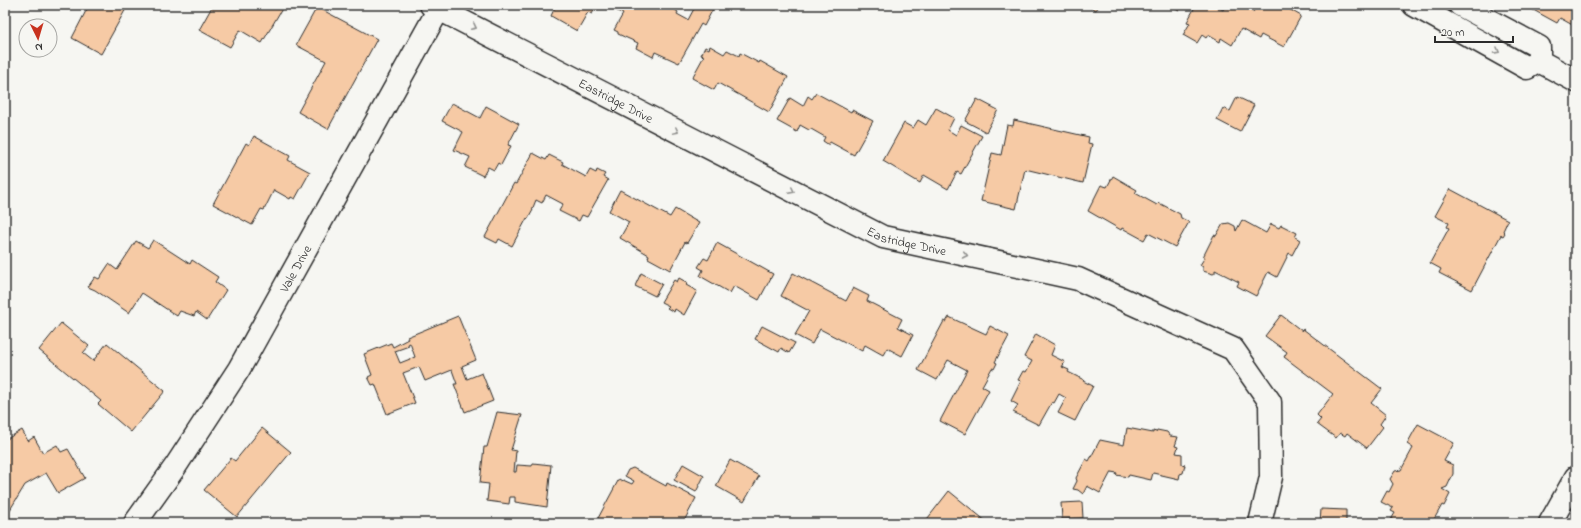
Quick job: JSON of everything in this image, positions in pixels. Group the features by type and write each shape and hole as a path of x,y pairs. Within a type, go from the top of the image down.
{"street":[{"path":"1414,5 1527,68 1540,61"},
{"path":"1460,5 1539,47 1540,61"},
{"name":"Eastridge Drive","path":"437,6 883,237 1078,279 1233,349 1270,402 1271,477 1260,523"},
{"name":"Vale Drive","path":"135,523 175,467 239,369 437,6"},
{"path":"1540,61 1576,81"},
{"path":"1550,523 1576,477"}],"building":[{"path":"89,5 128,5 101,54 72,38"},
{"path":"213,5 279,5 283,7 262,43 240,30 230,47 199,30"},
{"path":"556,5 597,5 592,14 588,12 577,31 551,16"},
{"path":"606,5 668,5 678,12 677,14 688,20 696,5 715,5 704,26 701,24 679,63 655,52 653,57 636,48 638,43 618,34 618,32 614,30 623,14"},
{"path":"1084,5 1100,5 1096,10"},
{"path":"1168,5 1183,5 1179,11"},
{"path":"1196,5 1214,5 1223,10 1226,5 1237,5 1240,7 1241,5 1253,12 1257,5 1282,5 1301,16 1284,47 1261,35 1259,39 1241,29 1232,45 1221,38 1220,42 1208,35 1206,38 1202,35 1197,43 1183,35 1190,23 1187,22"},
{"path":"1526,5 1576,5 1576,27 1560,18 1557,23"},
{"path":"317,7 377,39 328,129 298,112 326,61 296,45"},
{"path":"710,46 724,54 727,50 739,56 740,53 759,63 760,61 788,77 769,112 718,83 714,90 692,78 704,56 701,55 705,47 709,49"},
{"path":"816,93 851,112 852,110 873,121 854,155 830,142 829,145 823,141 825,137 811,129 809,130 800,125 797,132 777,121 790,98 803,106 808,96 812,99"},
{"path":"1237,97 1254,105 1240,132 1217,120 1223,108 1230,111"},
{"path":"977,99 998,110 986,132 965,121"},
{"path":"452,103 480,118 486,106 519,124 508,145 511,146 501,165 498,163 494,170 488,167 483,176 465,167 470,157 454,150 463,132 442,121"},
{"path":"936,108 954,118 948,130 956,135 961,125 982,136 961,174 957,172 948,189 924,175 920,183 883,161 904,123 913,128 918,120 926,125"},
{"path":"1014,120 1089,137 1088,143 1092,144 1083,183 1025,169 1016,209 981,201 992,153 1001,155 1007,125 1013,126"},
{"path":"254,136 290,156 288,160 310,172 295,199 291,197 290,199 274,190 264,210 261,209 252,225 213,204 246,143 249,145"},
{"path":"533,153 546,160 549,155 586,177 590,170 596,173 597,170 605,174 603,177 608,180 587,217 582,215 579,221 559,211 563,204 546,195 542,203 536,200 533,210 512,246 499,239 497,243 485,237 514,183 516,184"},
{"path":"1113,176 1137,190 1135,193 1157,205 1159,203 1180,214 1181,218 1189,222 1175,247 1148,233 1144,240 1122,228 1121,230 1088,211 1101,185 1107,187"},
{"path":"1450,189 1508,220 1503,231 1505,233 1503,236 1501,235 1472,290 1439,273 1441,269 1430,263 1449,228 1447,227 1449,223 1435,216"},
{"path":"620,190 670,217 675,209 699,223 687,243 685,242 670,270 648,258 649,255 620,238 629,222 609,211"},
{"path":"1242,220 1266,233 1271,224 1279,228 1281,225 1297,233 1295,237 1300,240 1292,255 1289,253 1277,277 1268,272 1256,296 1237,286 1239,282 1215,270 1215,273 1213,274 1203,271 1203,267 1200,265 1214,235 1216,236 1223,224 1229,223 1235,226 1236,231"},
{"path":"153,240 190,264 192,260 218,277 215,282 226,290 207,320 196,312 194,316 180,311 177,316 142,293 129,313 95,290 88,287 95,277 99,279 109,264 117,270 136,241 148,248"},
{"path":"717,243 773,274 759,300 734,286 730,293 700,276 703,270 698,267 704,258 708,260"},
{"path":"641,273 662,284 655,296 635,286"},
{"path":"793,273 846,301 853,288 869,296 867,301 902,319 898,327 913,335 902,356 887,348 883,355 865,345 862,351 820,329 812,344 795,335 809,311 781,296"},
{"path":"679,278 688,283 686,285 697,291 684,315 675,309 674,312 667,308 669,306 661,302 674,280 677,282"},
{"path":"1281,315 1302,331 1303,329 1382,389 1371,403 1386,415 1380,424 1383,427 1367,448 1347,433 1345,436 1340,433 1336,438 1317,424 1321,419 1317,415 1333,394 1284,357 1287,352 1265,336"},
{"path":"458,316 476,360 462,366 467,379 482,373 493,401 465,412 454,384 457,384 452,370 425,381 419,367 403,373 415,403 387,414 375,384 372,385 368,377 372,375 364,354 391,343 393,347 408,339 407,337","holes":["410,343 415,357 400,363 395,351 409,346 408,344"]},
{"path":"949,317 986,334 990,326 1009,336 995,362 997,363 994,369 992,368 982,386 989,390 965,434 940,421 967,370 948,360 937,380 918,370 944,321 946,322"},
{"path":"61,323 89,346 83,353 93,361 107,343 165,391 131,432 98,404 101,401 39,350"},
{"path":"762,326 795,343 789,353 781,348 779,352 755,339"},
{"path":"1036,334 1055,345 1051,355 1065,362 1062,367 1093,386 1075,421 1058,413 1066,398 1059,394 1054,403 1052,402 1039,425 1013,412 1018,405 1011,401 1021,381 1018,380 1023,371 1026,372 1032,361 1024,357"},
{"path":"497,412 522,415 511,450 516,451 514,472 516,472 517,465 532,466 533,463 551,465 547,507 515,502 515,497 510,497 509,504 487,501 489,484 480,483 484,447 487,447"},
{"path":"1418,424 1454,443 1444,461 1453,465 1453,474 1447,487 1442,489 1450,494 1444,506 1442,505 1432,523 1389,523 1395,513 1391,511 1393,508 1381,502 1393,484 1390,479 1395,471 1401,470 1413,448 1407,444"},
{"path":"262,428 291,452 237,517 204,490 231,458 235,461"},
{"path":"1127,428 1153,433 1153,431 1156,432 1157,430 1167,432 1170,436 1178,437 1175,446 1178,447 1176,453 1182,454 1182,464 1185,465 1183,473 1180,474 1179,479 1153,473 1151,480 1129,475 1128,477 1116,475 1117,473 1111,472 1100,493 1087,486 1083,494 1078,490 1073,489 1077,481 1076,478 1086,459 1089,461 1100,440 1124,445"},
{"path":"22,430 28,441 34,437 43,453 57,445 61,452 68,449 85,478 58,493 46,473 25,485 5,518 5,440"},
{"path":"730,460 759,476 744,502 716,486"},
{"path":"683,464 704,476 696,492 674,480"},
{"path":"633,468 666,486 667,483 696,498 683,523 596,522 619,479 632,484 634,481 625,476 628,470"},
{"path":"949,491 987,522 924,523"},
{"path":"1082,502 1083,518 1062,519 1061,503"},
{"path":"1321,509 1346,510 1346,523 1320,523"},
{"path":"730,518 735,521 737,518 747,523 727,523"}]}
